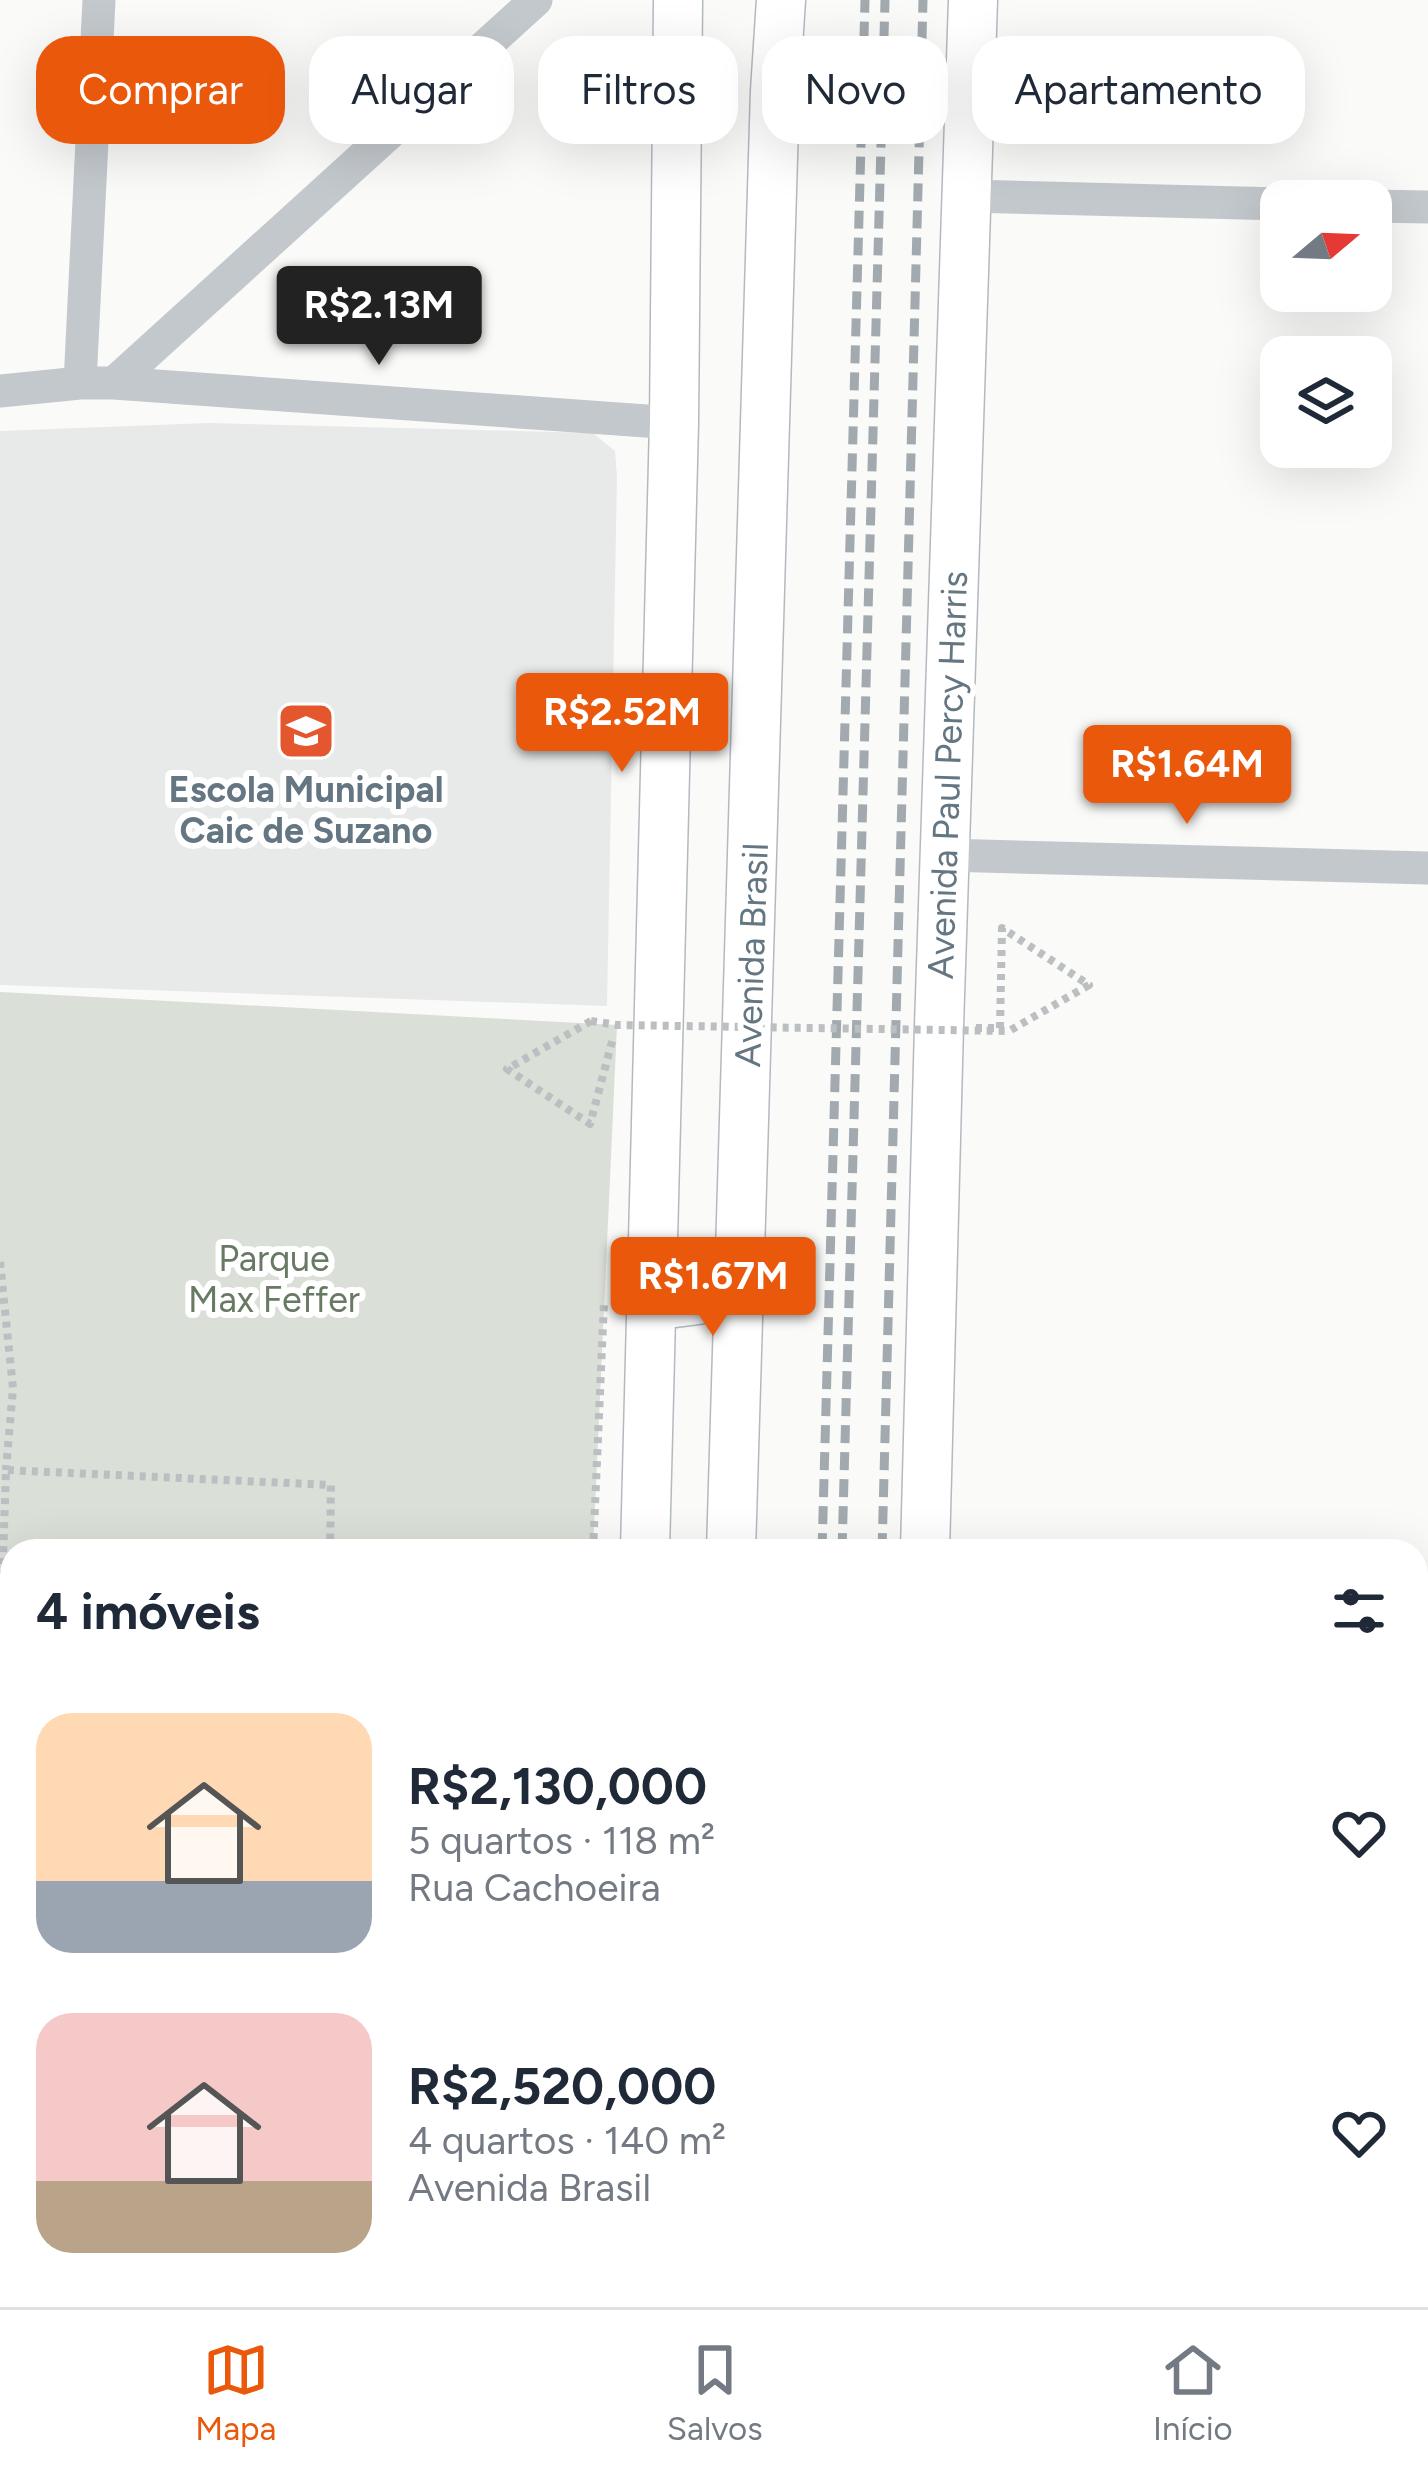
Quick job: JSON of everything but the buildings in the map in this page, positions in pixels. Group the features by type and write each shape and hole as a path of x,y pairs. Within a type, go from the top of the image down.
{"main road":[{"path":"645,1539 674,423 678,0"},
{"path":"764,0 768,36"},
{"name":"Avenida Brasil","path":"779,36 782,0"},
{"name":"Avenida Paul Percy Harris","path":"926,1539 973,0"},
{"name":"Avenida Brasil","path":"731,1539 774,144"},
{"path":"652,1306 698,1300 738,1274"}],"street":[{"path":"80,382 99,0"},
{"path":"114,383 536,0"},
{"path":"968,196 1260,203"},
{"path":"1392,206 1428,207"},
{"path":"0,392 80,382 114,383 674,423"},
{"path":"945,855 1428,868"}],"path":[{"path":"617,1024 590,1124 507,1069 591,1021 1010,1031 1089,986 1002,928 1000,1028"},
{"path":"0,1262 13,1388 4,1539"},
{"path":"6,1470 331,1485 330,1539"}],"shaded area":[{"name":"Escola Municipal Caic de Suzano","path":"209,423 593,433 615,451 607,1006 0,985 0,431"}],"green space":[{"name":"Parque Max Feffer","path":"0,992 617,1025 594,1539 0,1539"}],"railway":[{"path":"822,1539 865,0"},
{"path":"842,1539 885,0"},
{"path":"882,1539 923,0"}],"place":[{"name":"Escola Municipal Caic de Suzano","path":"306,731"}]}
